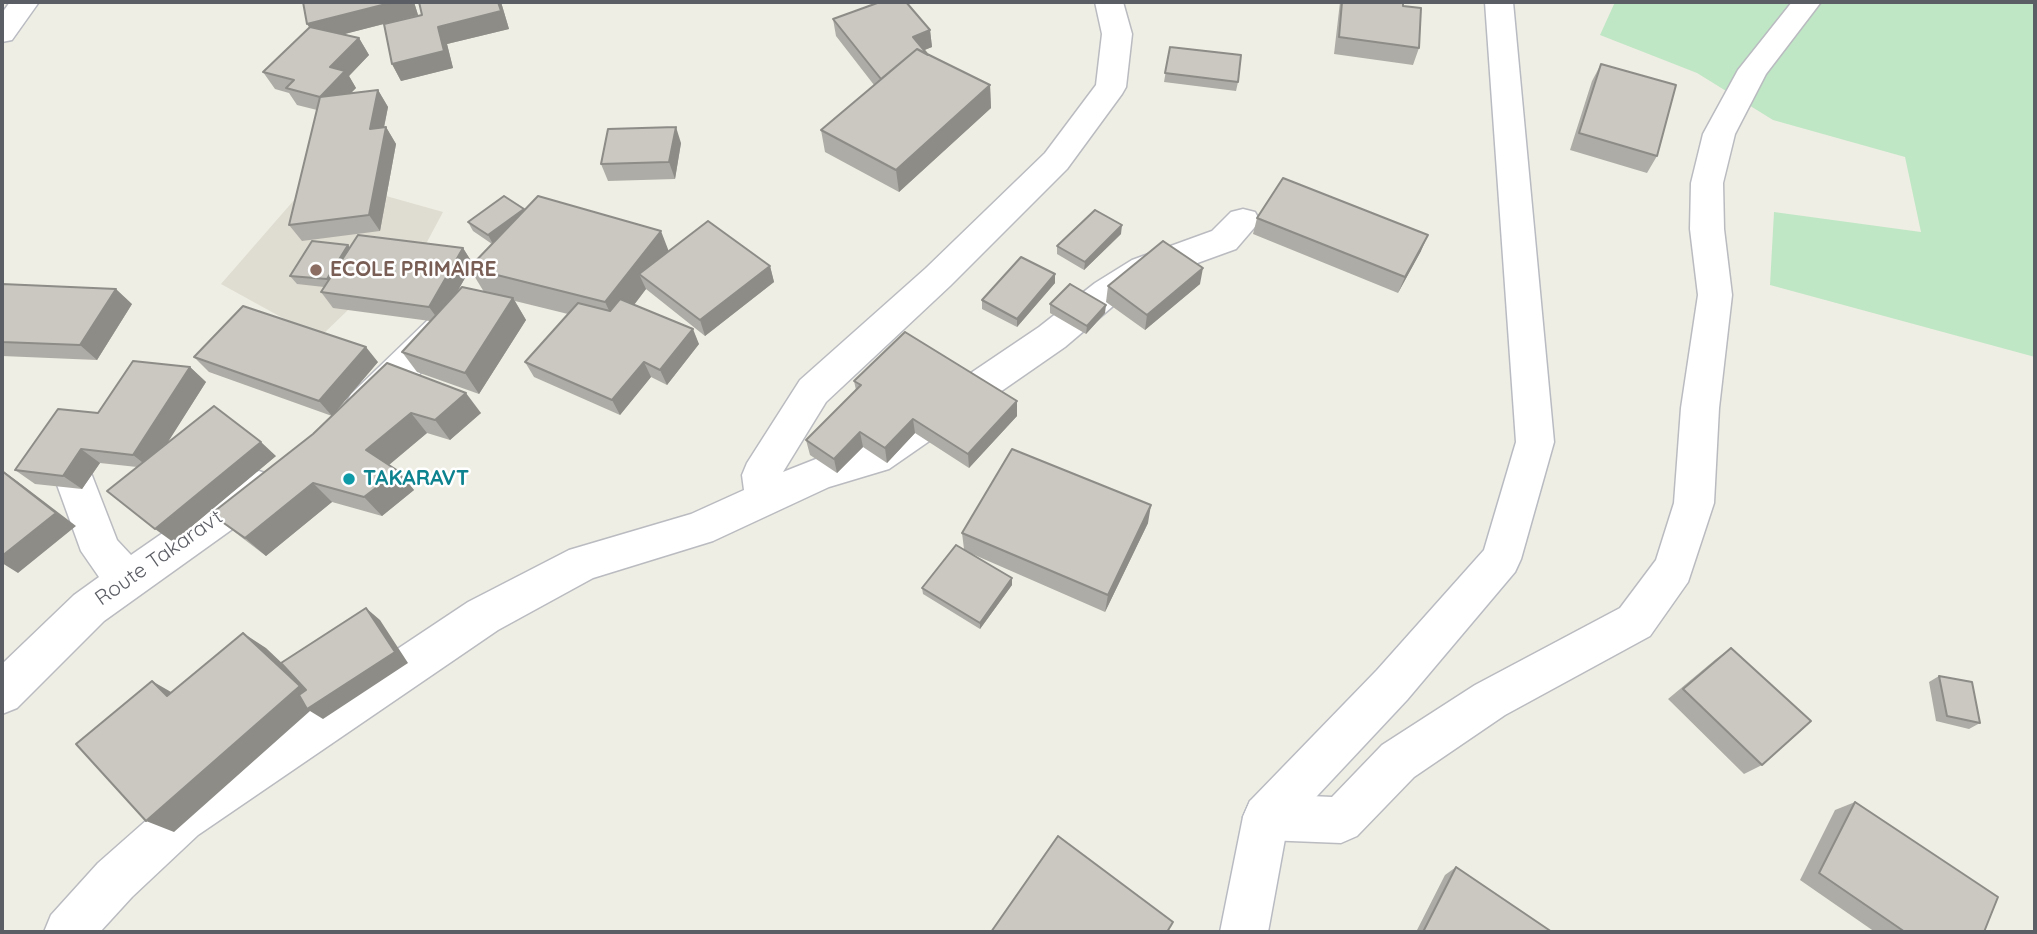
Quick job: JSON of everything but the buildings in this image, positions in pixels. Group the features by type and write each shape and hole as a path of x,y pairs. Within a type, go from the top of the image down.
{"street":[{"path":"2,33 25,2"},
{"path":"765,498 761,475 813,391 938,277 1056,161 1111,87 1117,34 1109,2"},
{"path":"1244,932 1266,817 1392,685 1501,559 1535,442 1499,2"},
{"path":"1266,817 1341,820 1398,761 1490,700 1635,622 1674,569 1694,503 1700,408 1715,295 1707,229 1707,183 1719,134 1753,70 1807,2"},
{"path":"68,932 115,880 182,819 483,616 583,563 699,529 821,473 876,458 1052,337 1107,292 1144,268 1224,240 1243,221"},
{"path":"342,426 449,321"},
{"path":"76,413 67,460 101,551 128,580"},
{"name":"Route Takaravt","path":"2,693 89,608 287,468"}],"shaded area":[{"name":"ECOLE PRIMAIRE","path":"315,176 443,212 419,257 376,283 319,338 221,284"}],"green space":[{"path":"1615,2 2035,2 2035,357 1770,285 1774,212 1921,232 1905,157 1773,120 1697,73 1600,35"}],"place":[{"name":"ECOLE PRIMAIRE","path":"316,270"},
{"name":"TAKARAVT","path":"349,479"}]}
